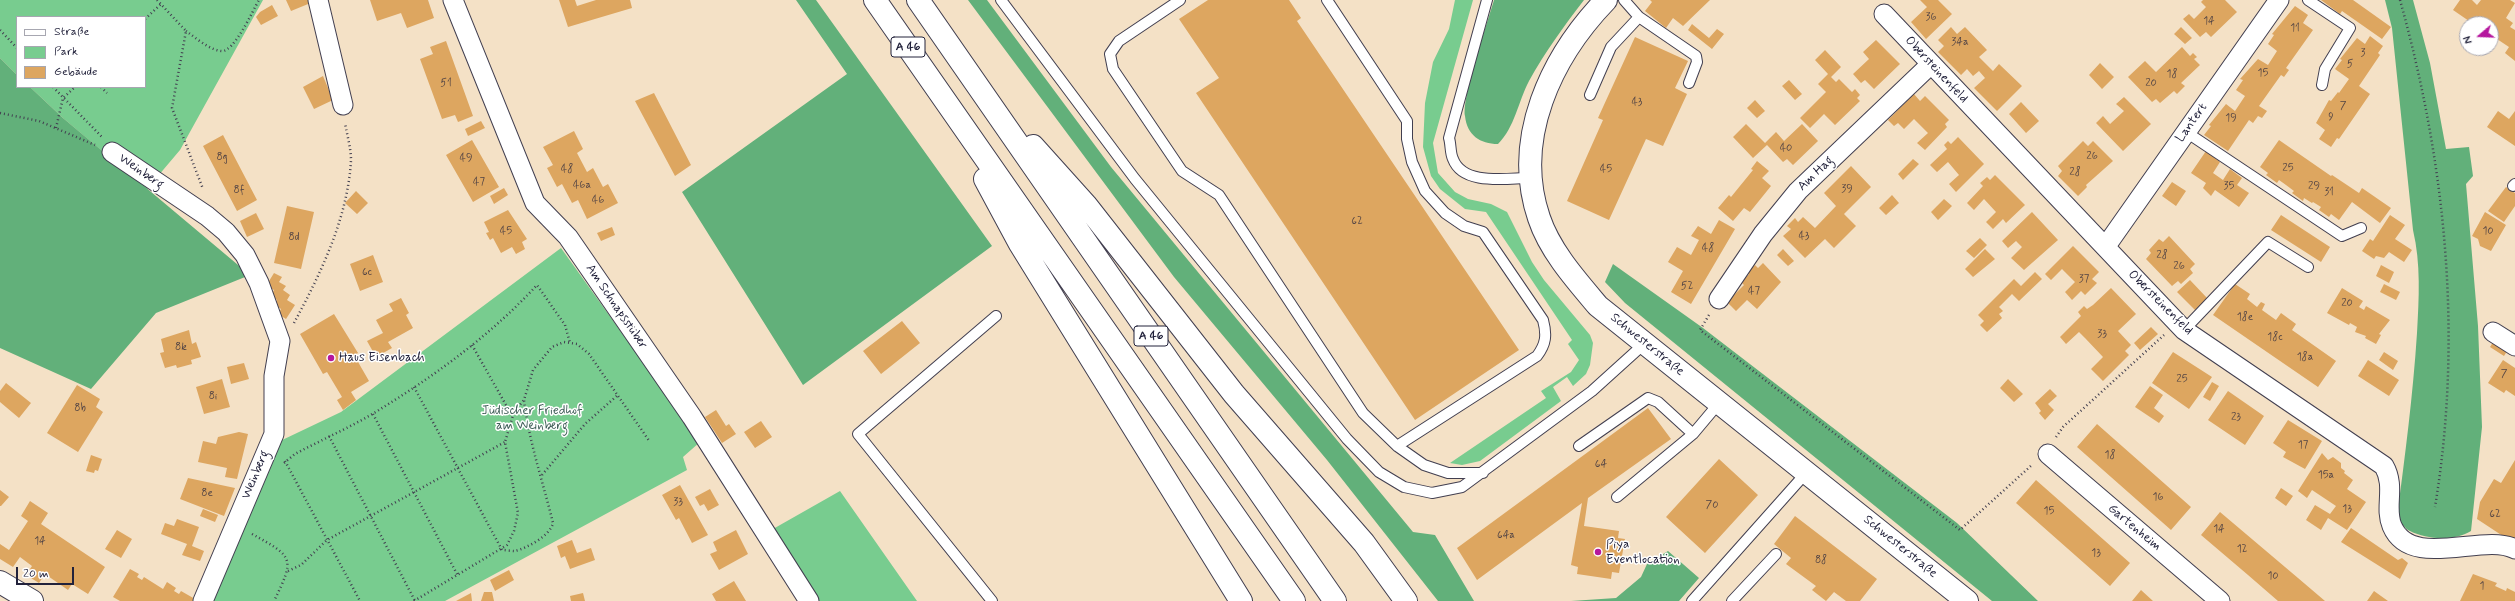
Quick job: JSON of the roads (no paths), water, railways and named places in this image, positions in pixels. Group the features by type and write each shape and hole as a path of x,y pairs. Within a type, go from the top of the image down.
{"main road":[{"name":"A 46","path":"875,0 1294,601"},
{"name":"A 46","path":"918,0 1335,601"},
{"name":"Schwesterstraße","path":"1606,0 1592,15 1555,66 1536,116 1531,144 1529,178 1539,219 1557,254 1598,306 1967,601"},
{"path":"968,71 1086,205 1234,394 1364,543 1406,601"},
{"path":"941,95 1020,244 1240,601"},
{"path":"0,582 32,601"}],"street":[{"path":"318,0 342,105"},
{"name":"Am Schnapsstüber","path":"452,0 535,202 568,237 692,418 809,601"},
{"name":"Lantert","path":"2106,246 2278,0"},
{"name":"Obersteinenfeld","path":"1884,14 1930,65 2106,246 2181,326 2384,466 2390,477 2391,525 2400,538 2413,545 2434,549 2500,545 2515,550"},
{"name":"Am Hag","path":"1719,299 1763,234 1798,191 1930,65"},
{"name":"Weinberg","path":"112,152 207,216 226,232 245,255 259,283 280,341 274,376 274,434 203,601"},
{"path":"2493,332 2515,346"},
{"name":"Gartenheim","path":"2048,454 2220,601"}],"lane":[{"path":"1001,0 1135,179 1347,439 1379,472 1404,487 1432,493 1462,487 1483,473 1592,391 1644,344"},
{"path":"1180,0 1119,41 1110,54 1113,69 1182,171 1219,195 1363,413 1397,446 1424,465 1448,473 1483,473"},
{"path":"1326,0 1407,121 1407,139 1412,162 1425,191 1445,213 1464,226 1482,232 1543,320 1546,333 1544,346 1537,356 1397,446"},
{"path":"1487,0 1450,138 1453,160 1465,173 1482,178 1529,178"},
{"path":"1624,0 1639,16 1696,56 1697,62 1689,83"},
{"path":"2308,0 2350,28 2325,69 2322,85"},
{"path":"1590,95 1611,47 1639,16"},
{"path":"2186,132 2342,236 2361,228"},
{"path":"2181,326 2268,242 2308,267"},
{"path":"992,601 858,434 996,316"},
{"path":"1579,446 1648,398 1658,402 1693,434"},
{"path":"1617,498 1693,434 1719,403"},
{"path":"1692,601 1806,473"},
{"path":"1732,601 1776,554"}],"place":[{"name":"Haus Eisenbach","path":"331,358"},
{"name":"Piya Eventlocation","path":"1598,552"}],"park label":[{"name":"Jüdischer Friedhof am Weinberg","path":"532,418"}]}
